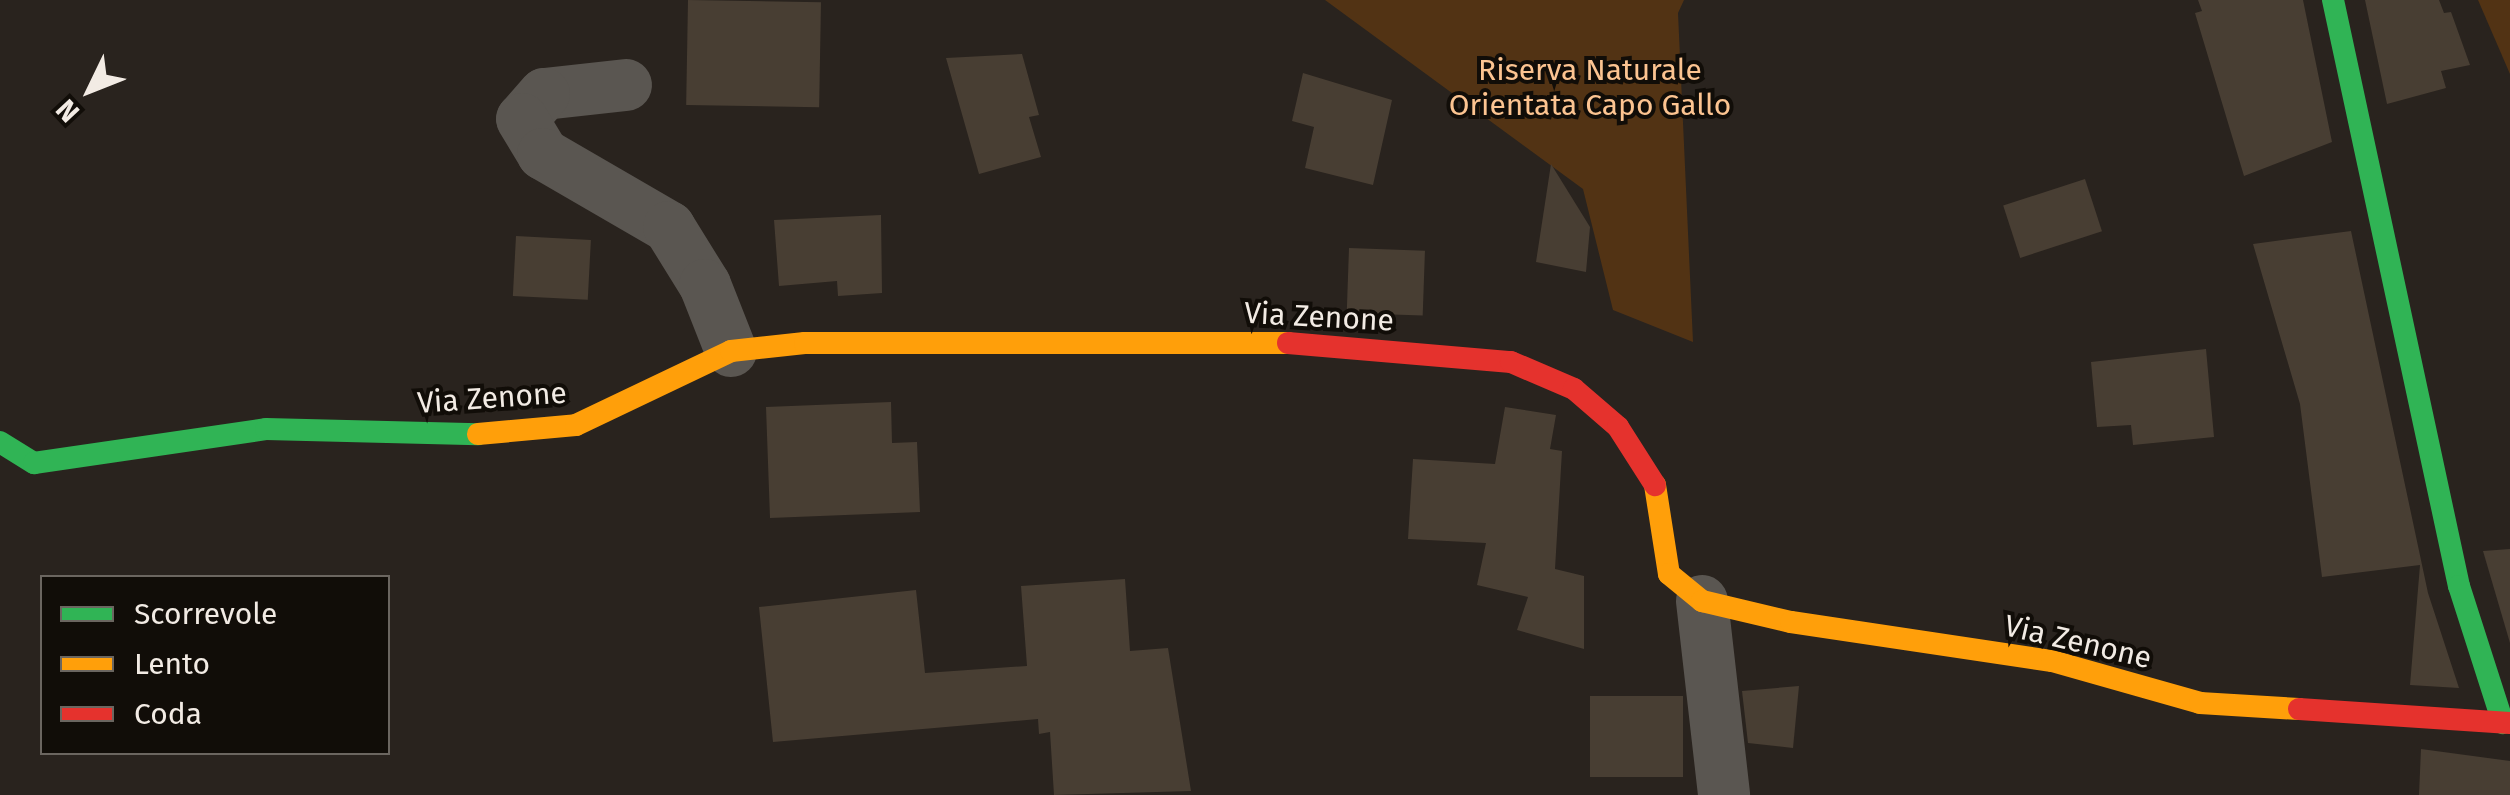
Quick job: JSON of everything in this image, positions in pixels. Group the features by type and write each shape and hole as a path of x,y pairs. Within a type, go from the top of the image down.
{"street":[{"path":"2334,0 2459,586 2506,723"},
{"path":"626,85 544,94 522,119 542,154 668,227 705,285 731,352"},
{"name":"Via Zenone","path":"0,442 34,463 266,429 478,434 576,425 731,352 805,344 1304,342 1511,362 1574,389 1618,427 1652,473 1669,574 1702,601 1791,622 2052,661 2200,703 2506,723"},
{"path":"1702,601 1724,795"}],"green space":[{"name":"Riserva Naturale Orientata Capo Gallo","path":"1325,0 1684,0 1678,13 1693,342 1613,310 1583,189"},
{"path":"2478,0 2510,0 2510,74"}],"building":[{"path":"688,0 821,2 819,107 686,105"},
{"path":"2198,0 2303,0 2332,142 2244,176 2195,13 2202,11"},
{"path":"2365,0 2439,0 2444,13 2451,12 2470,65 2441,71 2446,88 2387,104"},
{"path":"1022,54 1039,115 1029,117 1041,157 979,174 946,58"},
{"path":"1303,73 1392,100 1373,185 1305,168 1314,127 1292,121"},
{"path":"1551,164 1590,227 1586,272 1536,262"},
{"path":"2085,179 2102,231 2020,258 2003,206"},
{"path":"881,215 882,293 838,296 837,281 779,286 774,220"},
{"path":"2351,231 2428,593 2459,688 2410,685 2420,565 2322,577 2300,404 2253,244"},
{"path":"516,236 591,240 588,300 513,296"},
{"path":"1349,248 1425,251 1423,316 1347,313"},
{"path":"2206,349 2214,437 2133,445 2131,425 2097,427 2091,362"},
{"path":"891,402 892,443 917,442 920,512 770,518 766,407"},
{"path":"1505,407 1556,415 1550,449 1562,451 1555,569 1584,576 1584,649 1517,630 1528,597 1477,585 1486,543 1408,539 1413,459 1495,464"},
{"path":"2510,549 2510,643 2483,551"},
{"path":"1125,579 1130,651 1168,648 1191,791 1054,795 1050,732 1039,734 1038,719 773,742 759,607 916,590 925,673 1027,666 1021,586"},
{"path":"1799,686 1793,748 1748,743 1742,691"},
{"path":"1590,696 1683,696 1683,777 1590,777"},
{"path":"2421,749 2510,761 2510,795 2419,795"}],"traffic: fast":[{"path":"2333,0 2459,586 2503,723"},
{"path":"0,442 34,463 266,429 478,434"}],"traffic: slow":[{"path":"478,434 576,425 731,351 805,343 1288,343"},
{"path":"1655,485 1669,574 1702,601 1791,622 2052,661 2200,703 2299,709"}],"traffic: jam":[{"path":"1288,343 1511,362 1574,389 1618,427 1655,485"},
{"path":"2299,709 2510,723"}]}
